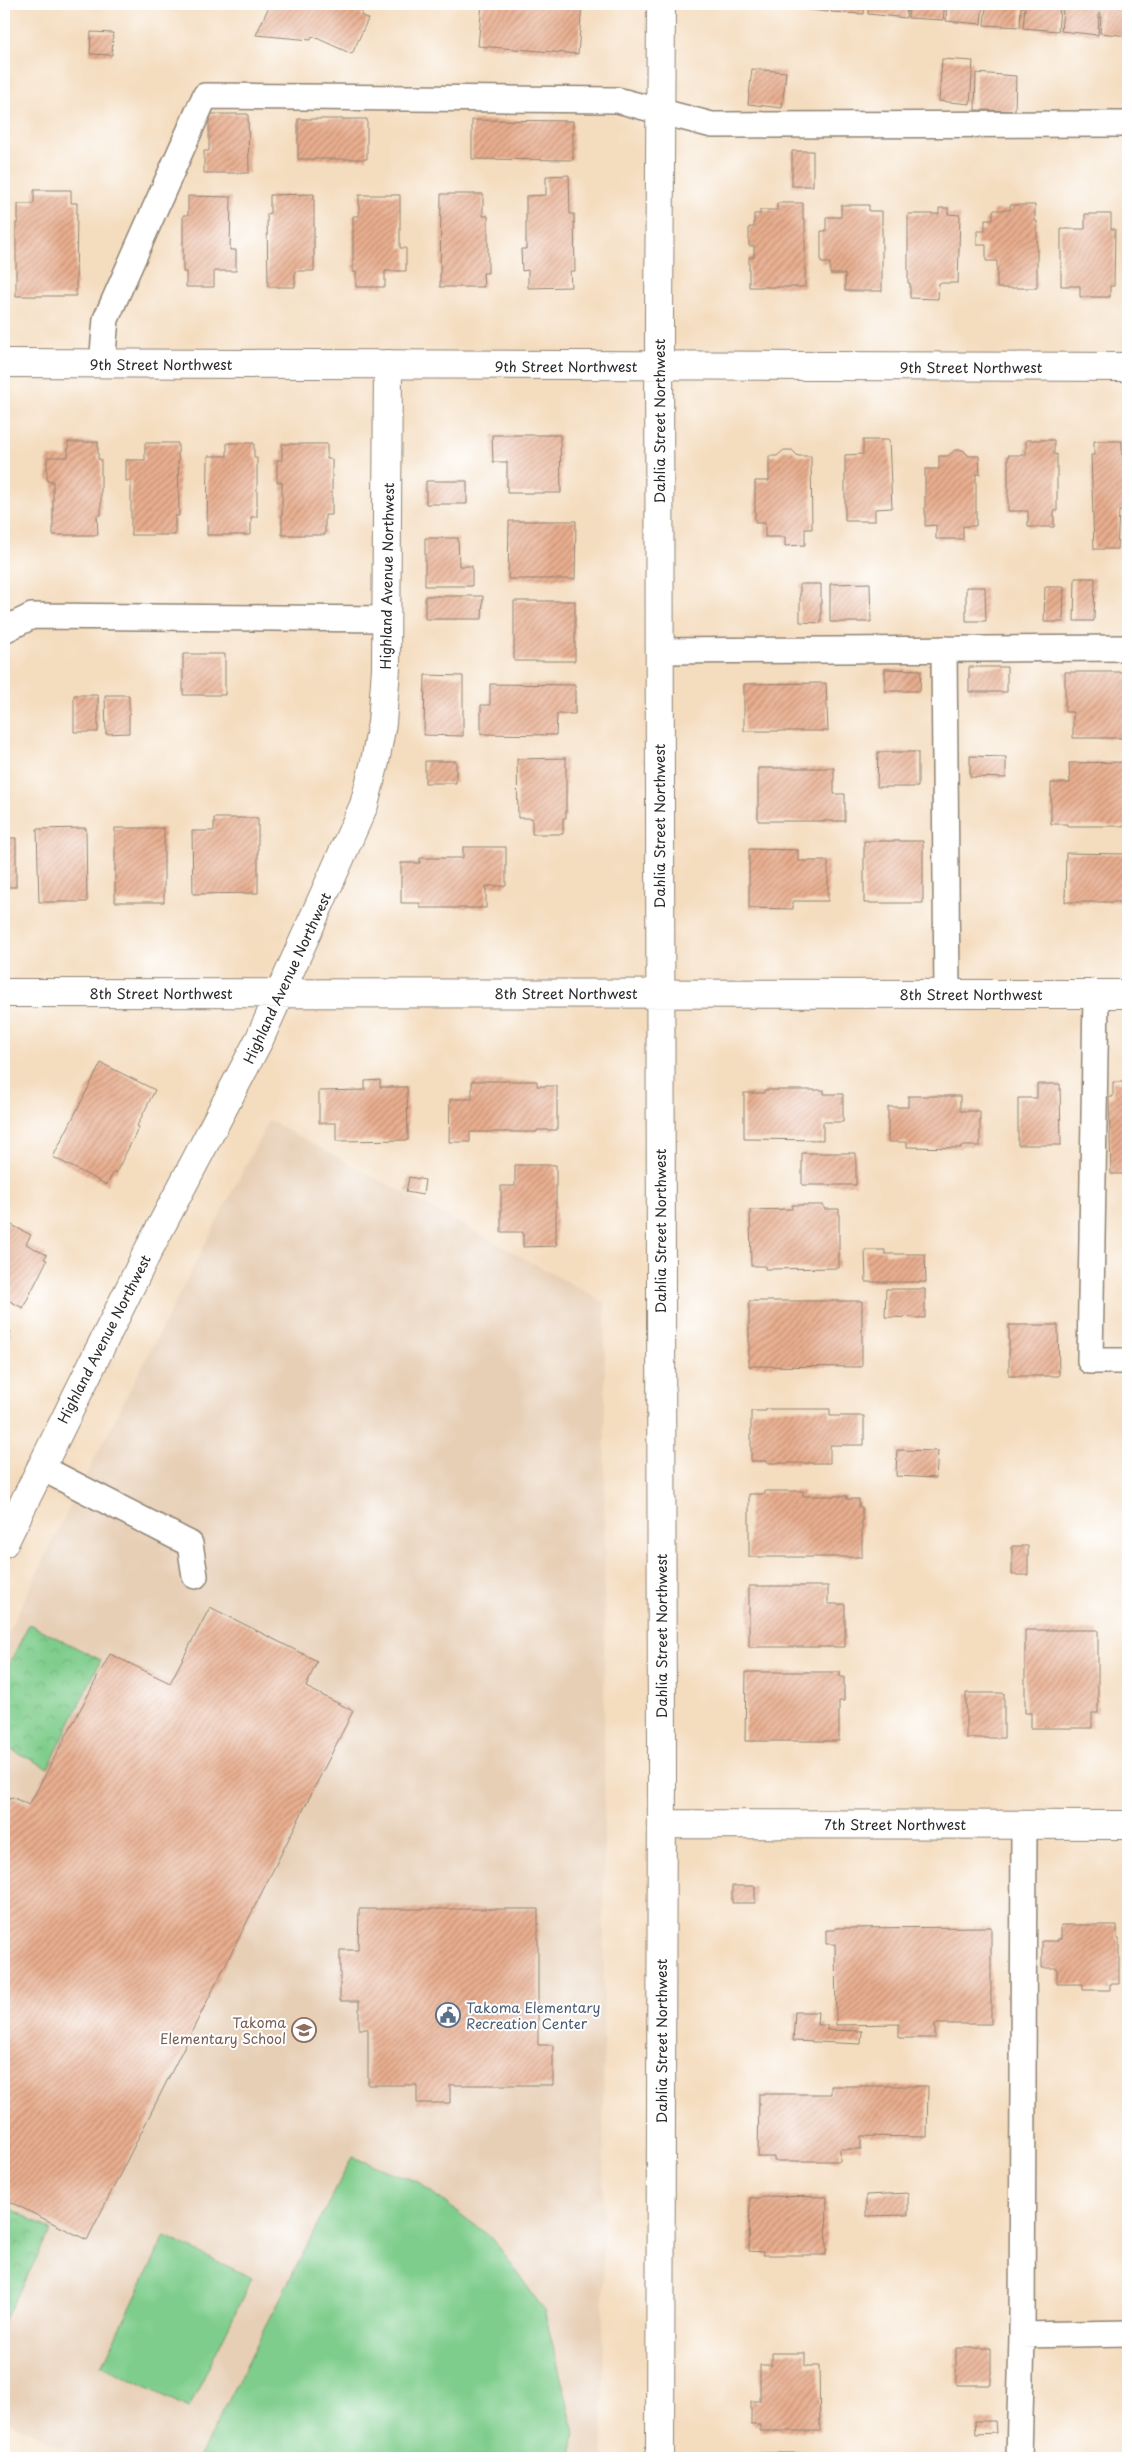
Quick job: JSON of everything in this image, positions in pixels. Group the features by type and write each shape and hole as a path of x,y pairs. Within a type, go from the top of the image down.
{"street":[{"name":"Dahlia Street Northwest","path":"660,2458 662,1824 659,366 661,4"},
{"name":"9th Street Northwest","path":"4,364 1128,367"},
{"name":"Highland Avenue Northwest","path":"4,1543 40,1466 148,1251 231,1096 282,993 348,845 371,783 382,723 387,619 388,364"},
{"name":"8th Street Northwest","path":"4,993 1128,994"},
{"name":"7th Street Northwest","path":"662,1824 1128,1825"}],"lane":[{"path":"102,364 106,319 205,96 617,100 712,126 1128,124"},
{"path":"4,630 32,616 387,619"},
{"path":"659,651 1128,648"},
{"path":"944,649 947,994"},
{"path":"1096,994 1090,1361 1128,1361"},
{"path":"40,1466 190,1544 194,1576"},
{"path":"1019,2458 1022,2335 1024,1824"},
{"path":"1022,2335 1128,2333"}],"shaded area":[{"name":"Takoma Elementary School","path":"269,1120 605,1302 603,2458 83,2458 4,2419 4,1641 63,1520"}],"green space":[{"path":"29,1624 101,1660 48,1768 4,1746 4,1675"},
{"path":"352,2157 418,2182 493,2239 544,2310 575,2433 571,2458 199,2458"},
{"path":"4,2205 51,2230 4,2321"},
{"path":"165,2236 252,2278 189,2408 102,2366"}],"building":[{"path":"270,4 366,4 361,15 368,19 352,54 312,36 311,40 256,35"},
{"path":"482,4 582,4 578,54 478,46"},
{"path":"762,4 782,4 782,7"},
{"path":"792,4 828,4 828,12 792,8"},
{"path":"832,4 865,4 864,14 831,12"},
{"path":"868,4 907,4 906,18 868,14"},
{"path":"909,4 945,4 943,20 908,18"},
{"path":"947,4 983,4 981,24 946,21"},
{"path":"986,4 1128,4 1128,36 1100,33 1101,13 1099,13 1098,35 1061,31 1063,9 1060,9 1058,31 1023,28 1025,7 1021,6 1020,27 984,25"},
{"path":"91,32 113,33 112,55 90,54"},
{"path":"942,59 973,61 970,104 939,101"},
{"path":"752,69 786,72 782,108 748,104"},
{"path":"976,73 1016,76 1015,111 975,110"},
{"path":"209,114 248,114 249,173 204,173 204,151 209,151"},
{"path":"298,119 367,119 367,159 298,159"},
{"path":"472,120 573,121 573,160 472,159"},
{"path":"792,151 813,151 813,186 792,186"},
{"path":"569,175 570,214 574,214 575,271 570,271 571,287 528,288 528,270 522,271 521,249 526,249 526,196 546,195 546,176"},
{"path":"34,190 71,190 71,203 77,203 76,296 16,296 16,223 18,223 18,204 34,204"},
{"path":"314,194 314,271 295,271 295,287 268,287 267,214 270,214 270,195"},
{"path":"441,194 483,194 483,216 488,216 488,273 483,273 484,287 440,287"},
{"path":"359,195 400,195 400,248 406,248 406,271 385,271 385,287 356,287 356,272 353,272 353,216 359,216"},
{"path":"188,196 231,197 230,250 236,250 236,271 214,271 214,287 186,287 186,272 183,272 183,215 188,215"},
{"path":"777,203 803,203 803,220 805,220 805,287 749,287 749,257 754,257 754,246 749,246 749,227 754,227 754,214 760,214 760,210 777,210"},
{"path":"841,205 869,205 869,211 882,211 882,291 845,291 845,274 830,274 830,263 821,263 821,231 826,231 826,217 841,217"},
{"path":"1010,205 1035,205 1035,221 1037,221 1037,288 997,288 997,261 986,261 986,245 977,245 977,231 985,231 985,219 993,219 993,210 1010,210"},
{"path":"939,208 948,208 948,214 960,215 958,283 939,283 938,299 910,298 910,283 908,283 908,214 939,214"},
{"path":"1085,214 1111,214 1111,229 1115,229 1114,286 1110,286 1110,297 1080,297 1080,286 1061,286 1061,229 1085,229"},
{"path":"492,435 560,435 561,493 507,493 507,462 493,462"},
{"path":"863,440 889,440 892,508 875,509 875,521 845,521 845,455 863,454"},
{"path":"1026,440 1054,440 1054,455 1057,454 1057,511 1054,511 1054,527 1028,527 1028,511 1008,511 1008,455 1026,455"},
{"path":"1094,441 1122,441 1122,455 1128,455 1128,511 1119,511 1117,549 1094,549 1091,455 1094,455"},
{"path":"68,442 98,442 98,459 101,459 101,515 97,515 98,535 53,535 53,481 47,481 47,457 68,457"},
{"path":"145,443 178,443 179,516 175,516 175,535 131,535 131,481 126,481 126,460 145,460"},
{"path":"227,443 254,443 254,458 257,458 257,517 251,517 251,535 207,535 208,456 227,456"},
{"path":"282,444 327,444 327,459 332,459 332,515 325,515 325,535 282,535 282,482 277,482 277,460 282,460"},
{"path":"784,450 792,450 798,456 811,456 812,529 805,529 805,545 785,546 785,537 765,537 765,523 755,523 755,481 769,481 769,456 777,456"},
{"path":"955,450 963,450 969,456 979,456 980,474 976,474 976,526 963,526 963,539 936,539 936,525 925,526 925,469 939,469 939,456 948,456"},
{"path":"426,481 467,481 467,504 426,504"},
{"path":"509,521 576,521 575,579 508,579"},
{"path":"425,538 458,538 459,566 472,566 472,586 425,586"},
{"path":"1075,578 1095,578 1094,621 1074,621"},
{"path":"870,583 871,622 830,622 830,584"},
{"path":"800,584 821,584 821,623 800,622"},
{"path":"966,587 985,587 986,621 966,621"},
{"path":"1045,587 1064,587 1063,622 1044,622"},
{"path":"425,596 483,596 482,619 425,619"},
{"path":"514,601 575,601 575,661 514,661"},
{"path":"183,654 225,654 225,695 183,695"},
{"path":"969,667 1007,667 1007,692 969,692"},
{"path":"885,669 921,670 920,691 885,691"},
{"path":"1065,672 1128,672 1128,738 1073,738 1073,712 1065,712"},
{"path":"425,675 463,676 463,736 424,735"},
{"path":"826,683 828,731 744,731 744,684"},
{"path":"490,684 575,685 575,714 557,714 556,735 481,734 481,705 490,705"},
{"path":"74,695 98,695 98,732 74,732"},
{"path":"105,695 129,695 129,733 106,734"},
{"path":"878,752 918,752 918,787 877,787"},
{"path":"970,756 1006,757 1006,778 970,777"},
{"path":"566,758 566,818 563,818 563,834 532,834 532,818 518,818 517,759"},
{"path":"425,761 456,761 456,783 425,783"},
{"path":"1128,762 1128,826 1067,826 1067,824 1051,824 1051,783 1070,783 1069,763"},
{"path":"758,768 834,768 834,794 845,794 845,821 758,821"},
{"path":"214,818 258,818 258,893 193,894 192,831 214,831"},
{"path":"86,828 87,902 39,902 37,829"},
{"path":"115,828 164,828 164,902 115,902"},
{"path":"4,838 16,838 16,887 4,887"},
{"path":"864,841 923,841 923,903 864,903"},
{"path":"463,847 506,847 506,886 486,886 486,908 420,908 420,903 401,903 401,863 420,863 420,858 463,858"},
{"path":"749,849 798,850 798,861 828,861 828,901 793,901 793,909 749,908"},
{"path":"1066,853 1125,854 1124,871 1128,871 1128,899 1124,899 1124,902 1065,902"},
{"path":"101,1063 155,1090 116,1173 114,1171 107,1185 53,1157"},
{"path":"380,1080 380,1087 407,1087 408,1140 336,1141 336,1123 319,1123 319,1091 365,1090 365,1081"},
{"path":"472,1081 537,1081 537,1086 557,1086 557,1130 537,1130 537,1132 470,1132 470,1142 449,1142 450,1099 472,1099"},
{"path":"1113,1082 1128,1082 1128,1174 1111,1174 1109,1097 1113,1097"},
{"path":"1037,1084 1060,1084 1061,1145 1018,1145 1018,1098 1037,1098"},
{"path":"764,1090 824,1090 824,1094 843,1094 843,1122 823,1122 823,1140 744,1139 744,1093 764,1093"},
{"path":"908,1096 960,1096 960,1111 980,1111 980,1146 961,1146 961,1148 907,1147 907,1142 888,1142 888,1107 908,1107"},
{"path":"802,1153 856,1153 856,1185 802,1185"},
{"path":"515,1165 556,1165 556,1246 523,1247 523,1232 501,1232 501,1186 515,1186"},
{"path":"409,1177 425,1180 423,1195 406,1192"},
{"path":"792,1205 824,1205 824,1209 839,1209 839,1268 765,1269 765,1266 751,1266 750,1210 792,1209"},
{"path":"4,1221 31,1235 26,1244 47,1255 44,1259 47,1260 23,1308 4,1298"},
{"path":"865,1250 885,1250 885,1254 925,1254 926,1282 866,1282"},
{"path":"886,1289 925,1289 925,1318 885,1317"},
{"path":"749,1301 862,1301 862,1367 749,1366"},
{"path":"1009,1325 1058,1325 1059,1376 1009,1376"},
{"path":"4,1329 11,1332 4,1347"},
{"path":"766,1409 830,1409 830,1416 864,1416 864,1445 830,1445 830,1463 767,1463 767,1461 751,1461 751,1411 766,1411"},
{"path":"897,1450 938,1451 936,1478 896,1476"},
{"path":"765,1491 803,1491 803,1496 847,1496 847,1499 859,1499 859,1507 862,1507 862,1557 749,1557 749,1494 765,1494"},
{"path":"1012,1546 1028,1546 1028,1575 1012,1575"},
{"path":"749,1586 828,1586 828,1604 845,1604 845,1647 749,1647"},
{"path":"210,1607 317,1661 306,1687 353,1711 87,2240 4,2199 4,1800 12,1797 29,1805 110,1654 170,1683"},
{"path":"1025,1630 1098,1630 1098,1713 1092,1713 1092,1728 1031,1728 1031,1713 1025,1713"},
{"path":"746,1672 840,1672 840,1677 844,1677 844,1701 839,1701 839,1741 745,1741"},
{"path":"966,1693 1004,1693 1004,1738 966,1738"},
{"path":"732,1886 755,1886 755,1903 732,1903"},
{"name":"Takoma Elementary Recreation Center","path":"359,1909 538,1909 538,2045 553,2045 553,2085 450,2085 450,2103 417,2103 417,2085 368,2085 368,2029 359,2029 359,2001 340,2001 340,1950 358,1950"},
{"path":"1061,1925 1117,1925 1117,1939 1119,1939 1119,1984 1110,1984 1110,1990 1083,1990 1083,1984 1057,1984 1057,1968 1042,1968 1042,1941 1058,1941 1058,1939 1061,1939"},
{"path":"991,1927 991,2024 935,2024 935,2038 899,2038 899,2024 836,2025 835,1944 826,1944 826,1930 835,1930 835,1928"},
{"path":"795,2012 818,2012 817,2025 827,2025 827,2030 862,2031 861,2044 793,2041"},
{"path":"831,2086 928,2086 927,2137 861,2136 861,2149 840,2149 840,2161 774,2161 774,2157 758,2157 759,2094 831,2094"},
{"path":"908,2193 908,2215 866,2216 866,2195"},
{"path":"762,2196 827,2197 826,2255 763,2255 763,2252 749,2251 750,2198 762,2198"},
{"path":"956,2348 991,2348 991,2385 956,2385"},
{"path":"772,2353 805,2353 805,2366 819,2366 820,2431 760,2431 760,2425 751,2425 751,2401 760,2401 760,2365 772,2365"},
{"path":"975,2421 995,2421 996,2433 976,2434"},
{"path":"760,2453 819,2453 819,2458 760,2458"}],"place":[{"name":"Takoma Elementary Recreation Center","path":"448,2015"},
{"name":"Takoma Elementary School","path":"304,2030"}]}
